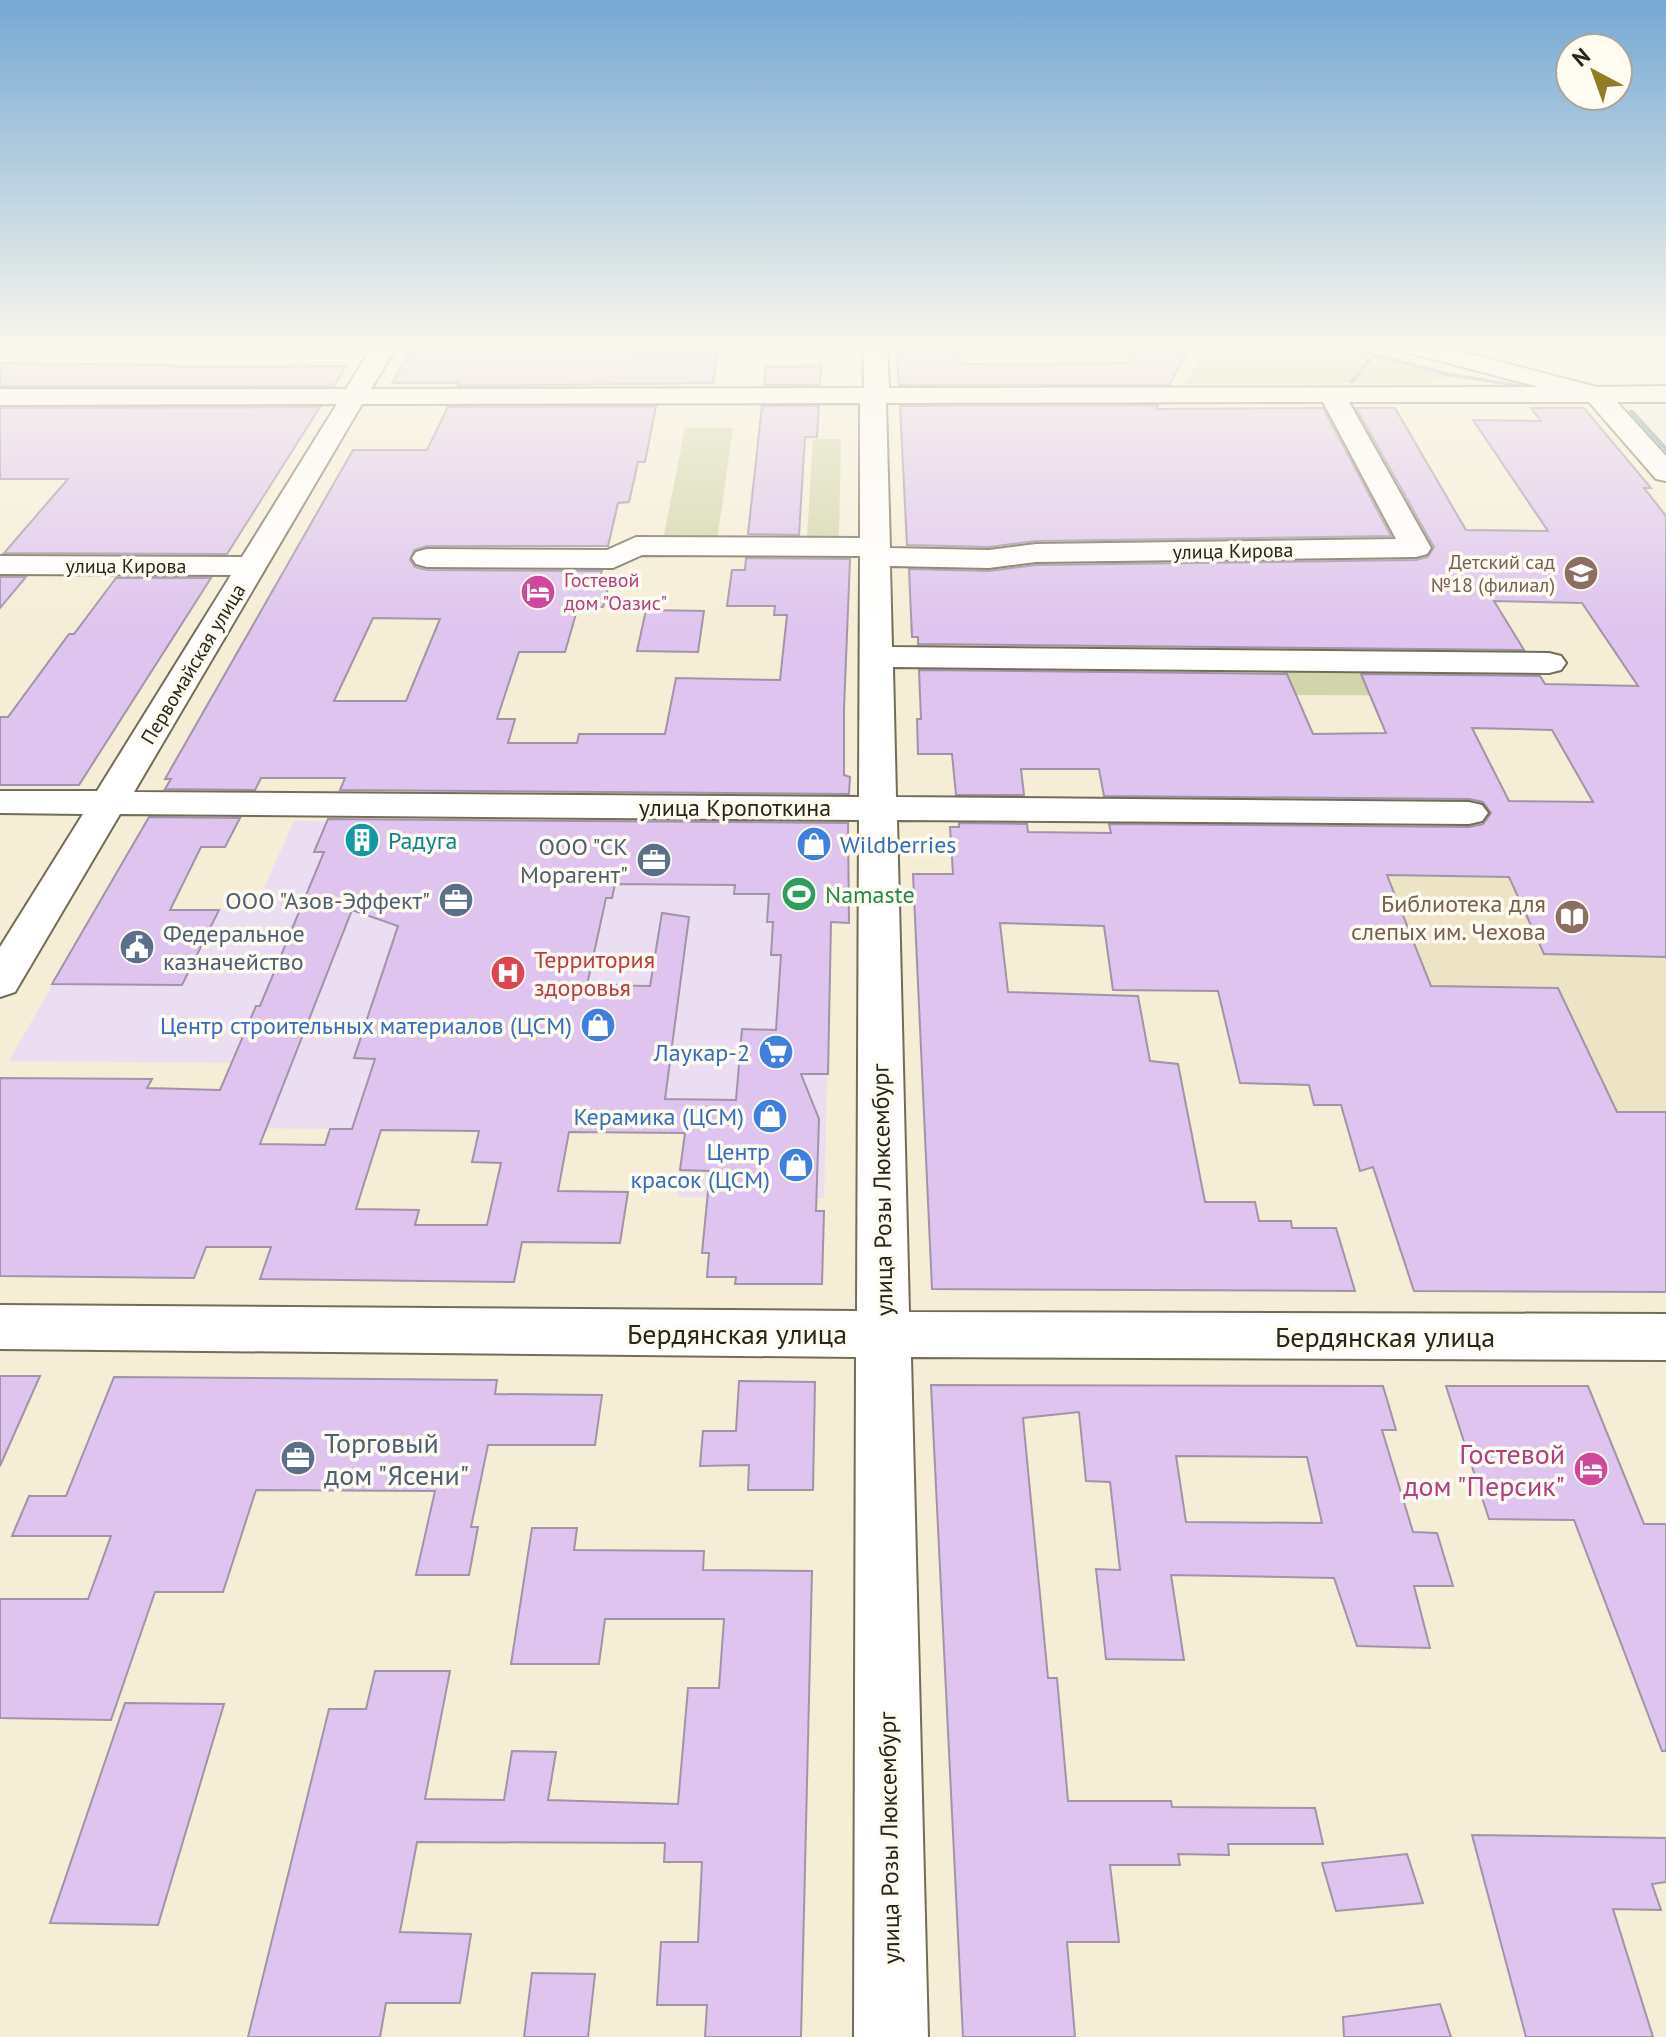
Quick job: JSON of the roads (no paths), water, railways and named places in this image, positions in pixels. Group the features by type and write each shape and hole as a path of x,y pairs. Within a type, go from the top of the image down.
{"street":[{"name":"Первомайская улица","path":"0,982 330,439"},
{"name":"улица Розы Люксембург","path":"874,439 891,2037"},
{"name":"улица Кирова","path":"427,558 613,559 636,546 875,552 989,559 1036,553 1416,548 1356,439"},
{"path":"1636,439 1666,473"},
{"name":"улица Кирова","path":"0,565 253,566"},
{"path":"876,657 1549,663"},
{"name":"улица Кропоткина","path":"0,802 1469,813"},
{"name":"Бердянская улица","path":"0,1327 1666,1337"}],"waterway":[{"path":"1656,439 1666,450"}],"place":[{"name":"Детский сад №18 (филиал)","path":"1581,573"},
{"name":"Гостевой дом \"Оазис\"","path":"538,592"},
{"name":"Радуга","path":"362,840"},
{"name":"Wildberries","path":"814,844"},
{"name":"ООО \"СК Морагент\"","path":"654,860"},
{"name":"Namaste","path":"799,894"},
{"name":"ООО \"Азов-Эффект\"","path":"456,900"},
{"name":"Библиотека для слепых им. Чехова","path":"1572,917"},
{"name":"Федеральное казначейство","path":"137,947"},
{"name":"Территория здоровья","path":"508,973"},
{"name":"Центр строительных материалов (ЦСМ)","path":"598,1025"},
{"name":"Лаукар-2","path":"776,1052"},
{"name":"Керамика (ЦСМ)","path":"770,1116"},
{"name":"Центр красок (ЦСМ)","path":"796,1165"},
{"name":"Торговый дом \"Ясени\"","path":"298,1458"},
{"name":"Гостевой дом \"Персик\"","path":"1591,1469"}]}
